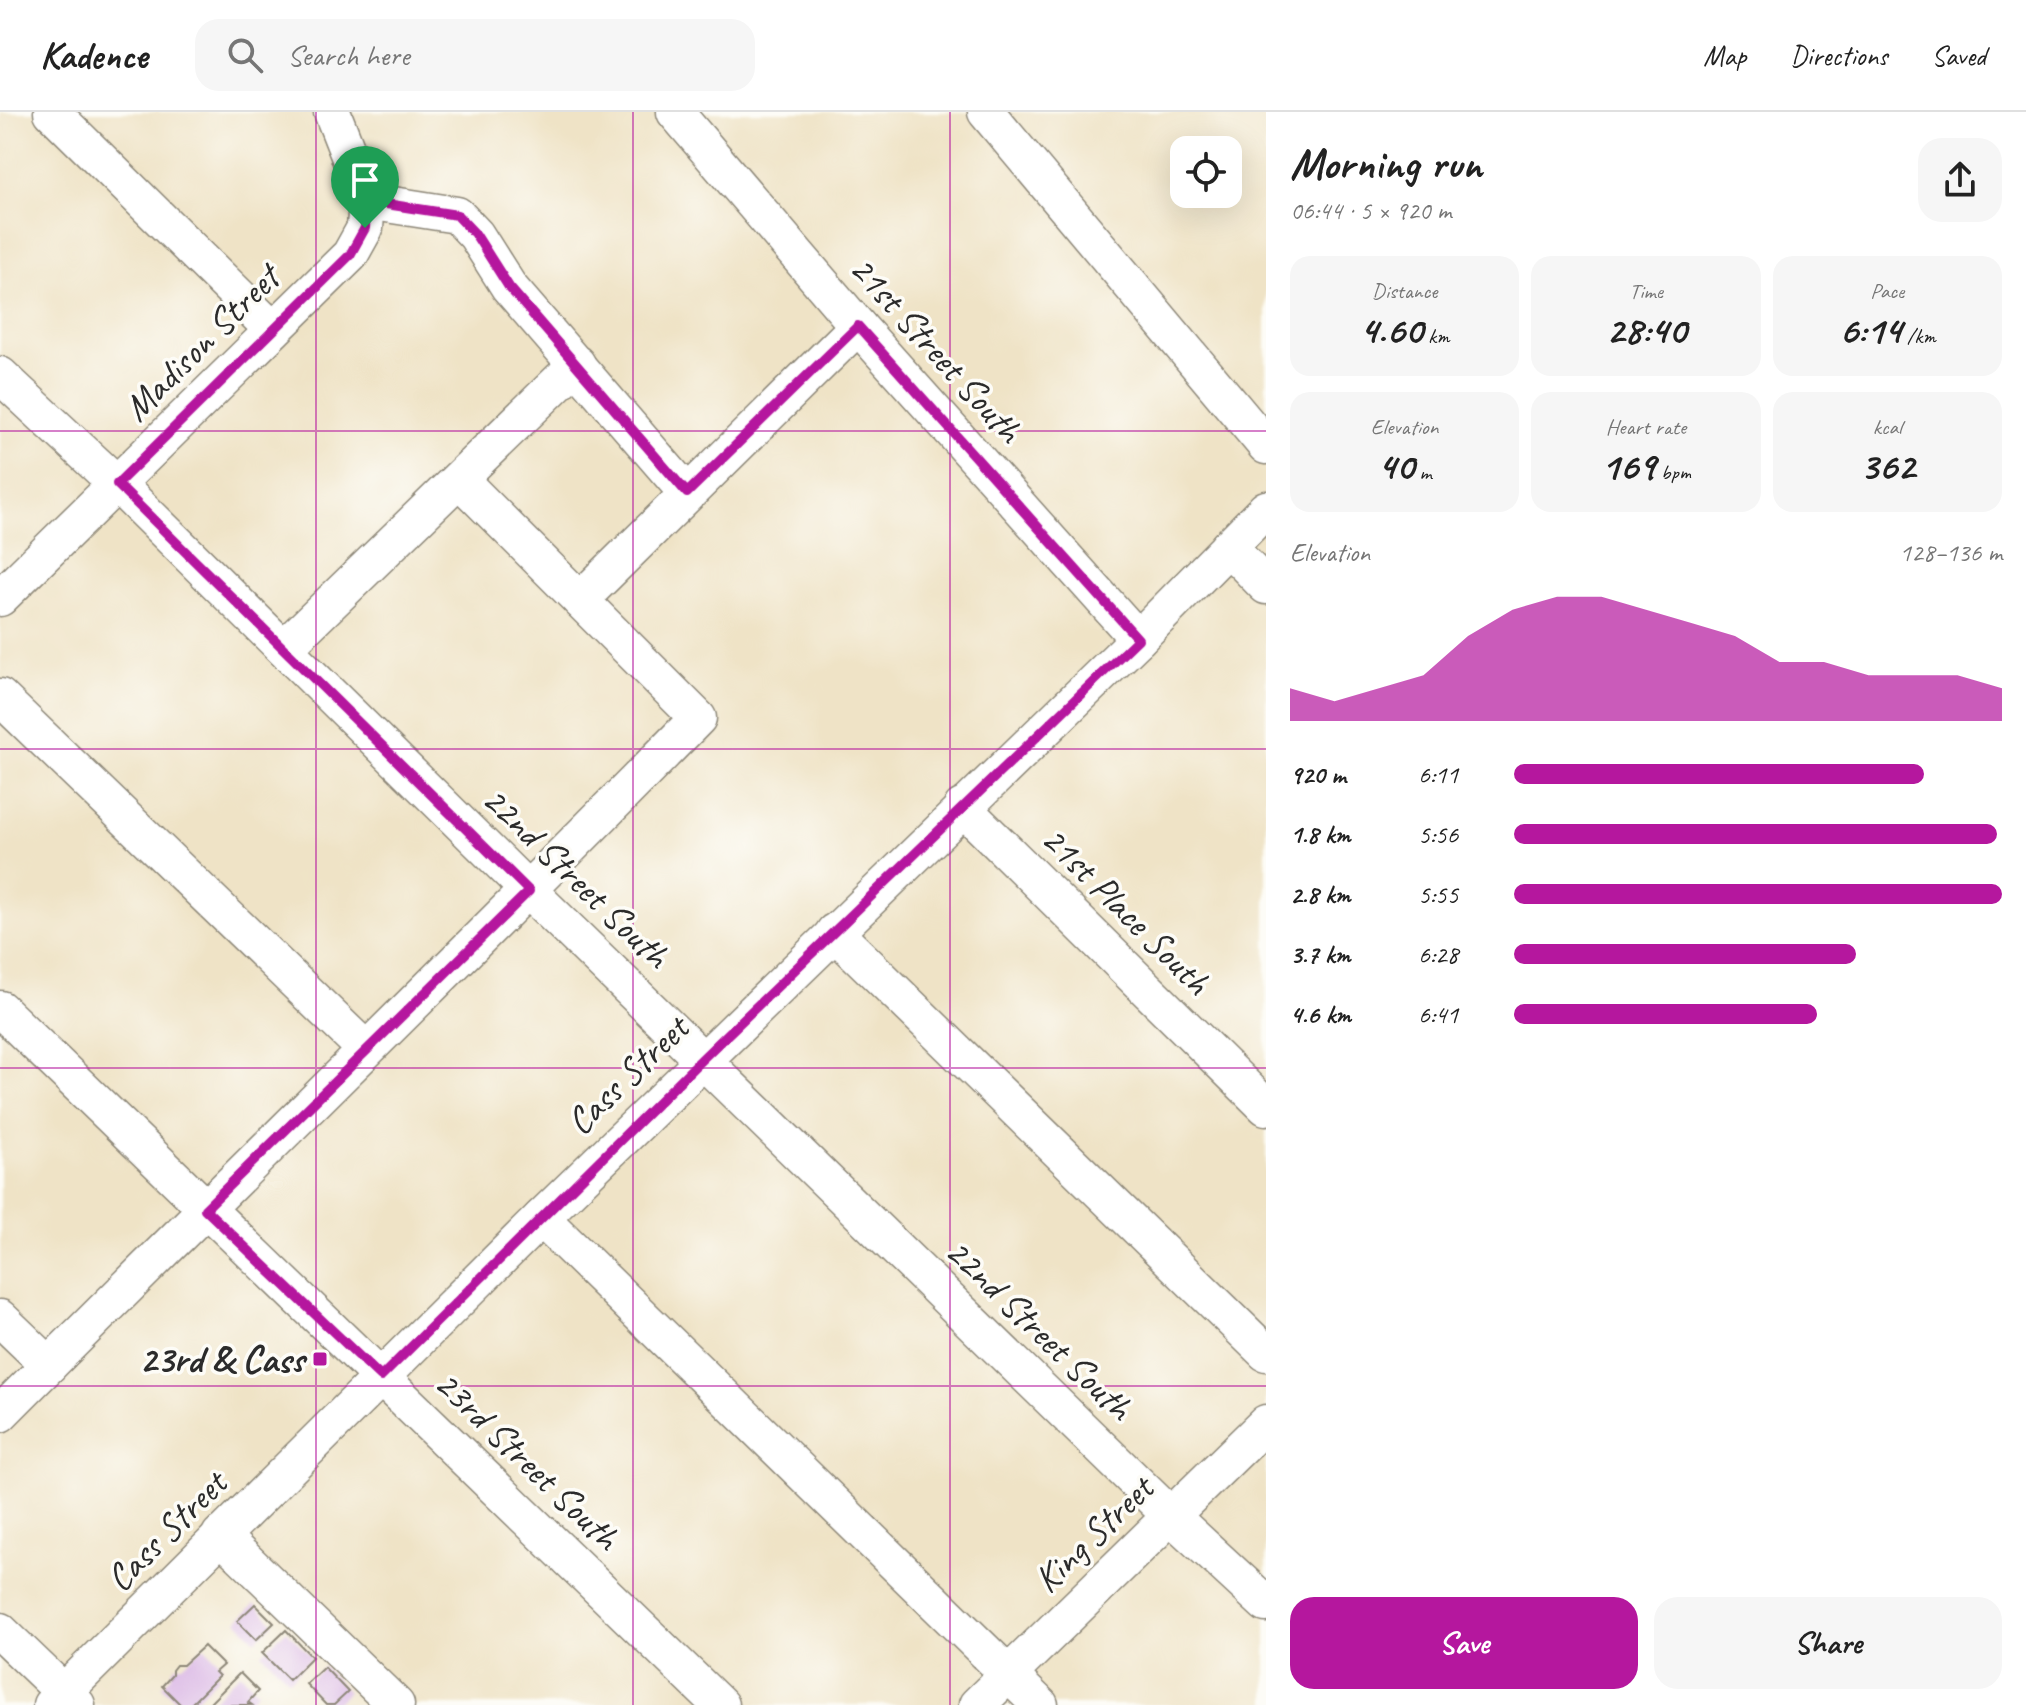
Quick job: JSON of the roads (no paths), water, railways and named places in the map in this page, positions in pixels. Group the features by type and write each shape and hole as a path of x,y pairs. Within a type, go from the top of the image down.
{"street":[{"path":"332,112 367,201 457,215 476,235 509,287 687,493"},
{"name":"21st Street South","path":"675,112 858,326 1138,639"},
{"path":"986,112 1266,446"},
{"path":"69,118 273,330"},
{"name":"Madison Street","path":"0,598 350,255 365,228 367,201"},
{"path":"580,600 858,326"},
{"path":"284,648 577,364"},
{"name":"22nd Street South","path":"0,375 117,484 529,891 1172,1517 1266,1604"},
{"path":"0,1414 365,1049 529,891 698,718 459,479"},
{"name":"Cass Street","path":"64,1701 220,1535 702,1059 1138,639 1266,509"},
{"path":"1228,547 1266,586"},
{"path":"0,697 365,1049"},
{"name":"21st Place South","path":"962,807 1266,1107"},
{"path":"834,932 1266,1353"},
{"name":"23rd Street South","path":"0,1009 720,1705"},
{"path":"541,1218 1040,1705"},
{"path":"0,1318 49,1365"},
{"name":"King Street","path":"977,1705 1266,1423"},
{"path":"220,1535 396,1705"},
{"path":"0,1631 64,1701"}],"place":[{"name":"23rd & Cass","path":"320,1359"}]}
